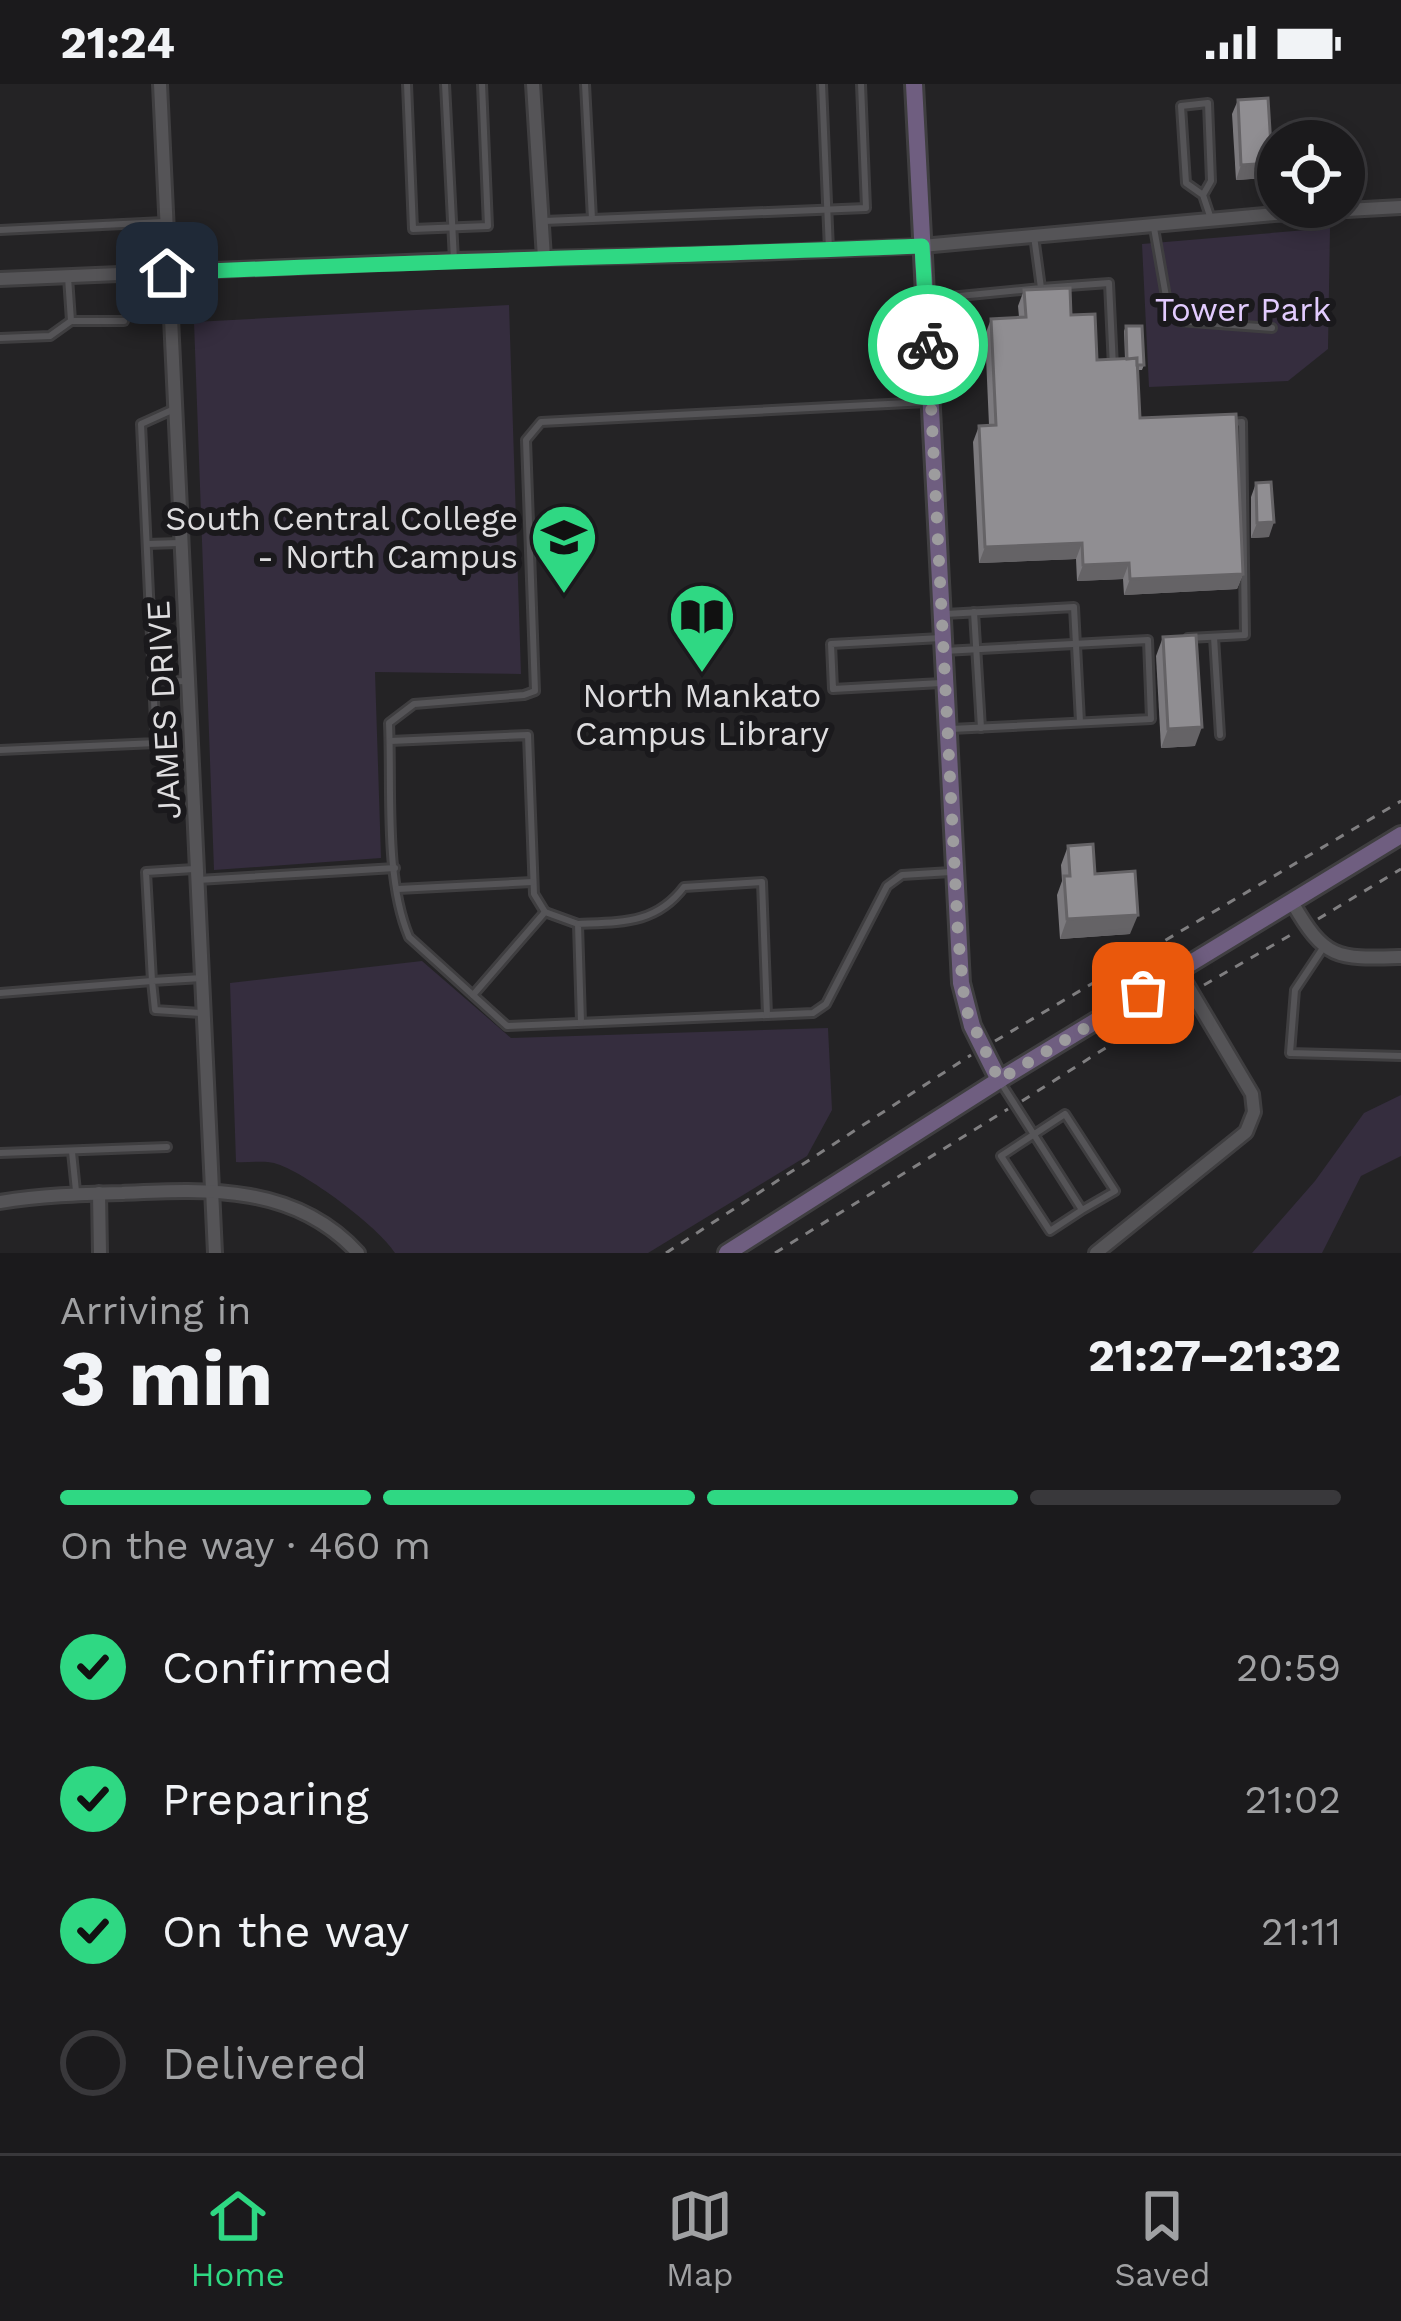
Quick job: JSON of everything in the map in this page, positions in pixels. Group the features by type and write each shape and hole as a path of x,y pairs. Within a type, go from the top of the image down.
{"street":[{"name":"JAMES DRIVE","path":"160,84 215,1253"},
{"path":"533,84 544,258"},
{"path":"914,84 961,983 965,1007 999,1080"},
{"path":"0,279 922,246 1401,207"},
{"path":"727,1253 999,1080 1401,835"},
{"path":"1292,902 1306,926 1344,959 1401,957"},
{"path":"1096,1253 1246,1132 1254,1112 1252,1094 1179,971"},
{"path":"0,1202 212,1189 259,1195 327,1225 358,1253"},
{"path":"99,1193 100,1253"}],"lane":[{"path":"406,84 413,229 488,226 482,84"},
{"path":"445,84 454,260"},
{"path":"585,84 592,220"},
{"path":"821,84 829,250"},
{"path":"542,221 866,208 861,84"},
{"path":"1203,195 1211,181 1208,103 1181,106 1186,183 1203,195 1211,220"},
{"path":"0,230 166,222"},
{"path":"1154,225 1168,308 1179,321 1272,328"},
{"path":"1034,236 1041,288"},
{"path":"68,277 71,321"},
{"path":"925,299 1109,283 1113,370"},
{"path":"0,338 50,336 71,321 124,321"},
{"path":"930,402 541,422 526,440 536,691 414,704 389,722 395,868 409,937 507,1026 812,1013 826,1004 887,886 902,875 954,872"},
{"path":"0,750 156,743 141,424 176,408"},
{"path":"1170,638 1245,635 1242,422 1223,423"},
{"path":"147,544 182,543"},
{"path":"941,614 1074,607 1080,722"},
{"path":"974,612 981,728"},
{"path":"1214,637 1220,735"},
{"path":"945,683 833,689 831,644 943,644 976,649 1148,640 1151,718 947,730"},
{"path":"154,682 188,680"},
{"path":"390,741 528,735 534,895 545,912 578,924 619,922 668,908 684,887 762,882 766,1015"},
{"path":"204,1013 155,1010 146,872 395,868"},
{"path":"398,889 534,882"},
{"path":"473,995 545,912"},
{"path":"578,924 581,1023"},
{"path":"1325,945 1295,990 1290,1053 1401,1055"},
{"path":"0,993 202,978"},
{"path":"999,1080 1082,1210"},
{"path":"1066,1114 1114,1191 1082,1210 1050,1231 1001,1156 1066,1114"},
{"path":"0,1153 167,1148"},
{"path":"72,1152 76,1195"}],"path":[{"path":"666,1253 982,1048 1112,976 1401,801"},
{"path":"775,1253 1401,869"}],"green space":[{"name":"Tower Park","path":"1330,228 1328,349 1288,381 1149,387 1142,244"},
{"path":"509,305 521,674 375,672 381,858 214,870 194,322"},
{"path":"422,961 511,1038 828,1028 832,1110 807,1156 648,1253 395,1253 358,1215 303,1177 274,1163 236,1162 230,983"},
{"path":"1401,1095 1401,1156 1361,1176 1322,1253 1252,1253 1315,1181 1364,1113"}],"building":[{"path":"1268,98 1269,120 1257,120 1257,164 1241,165 1238,100"},
{"path":"1070,288 1071,315 1095,314 1097,360 1137,358 1140,418 1236,414 1243,574 1130,579 1129,563 1083,565 1082,543 985,547 979,426 996,425 991,319 1026,317 1024,290"},
{"path":"1126,326 1142,326 1144,365 1137,365 1137,358 1127,359"},
{"path":"1271,482 1274,522 1257,523 1256,483"},
{"path":"1196,635 1202,727 1168,729 1163,637"},
{"path":"1093,844 1095,874 1135,871 1138,915 1067,919 1068,846"}],"way so far":[{"path":"928,345 965,1007 999,1080 1143,993"}],"place":[{"name":"South Central College - North Campus","path":"564,596"},
{"name":"North Mankato Campus Library","path":"702,675"}],"route":[{"path":"167,273 922,246 928,345"}]}
